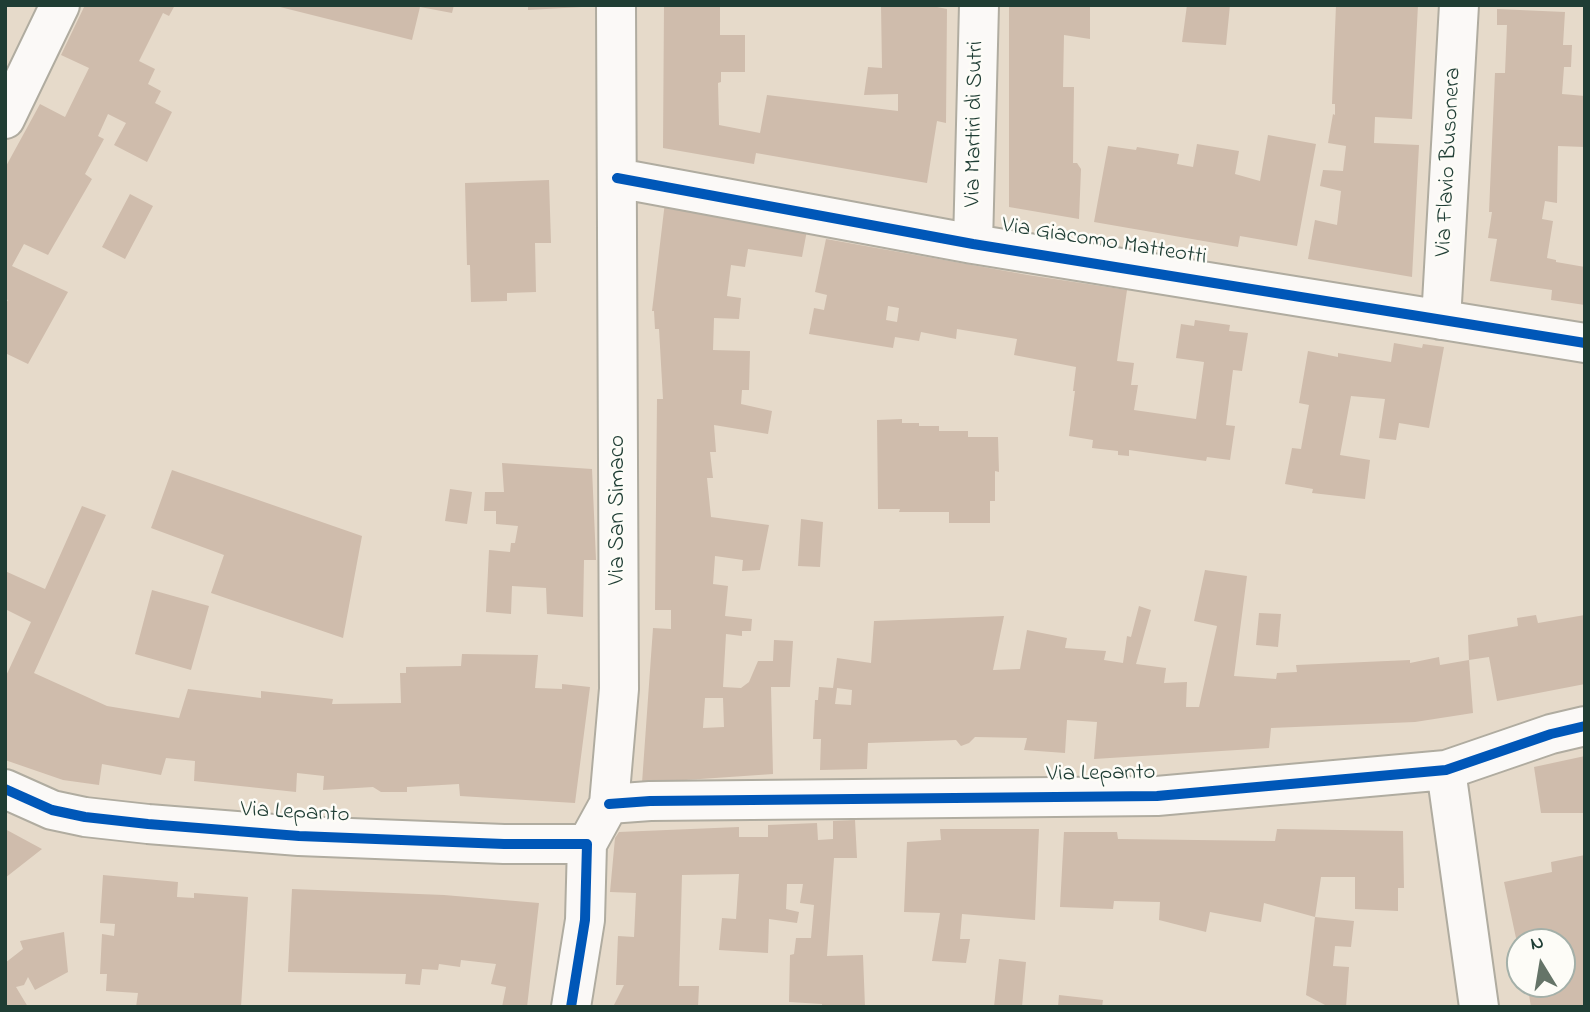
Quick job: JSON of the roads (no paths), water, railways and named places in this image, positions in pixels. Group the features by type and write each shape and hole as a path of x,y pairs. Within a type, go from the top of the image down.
{"street":[{"path":"5,119 60,5"},
{"name":"Via San Simaco","path":"570,1007 585,920 587,844 609,804 619,689 616,5"},
{"name":"Via Martiri di Sutri","path":"974,244 979,5"},
{"name":"Via Flavio Busonera","path":"1441,320 1459,5"},
{"name":"Via Giacomo Matteotti","path":"617,178 974,244 1585,343"},
{"name":"Via Lepanto","path":"609,804 650,801 1157,796 1446,770 1551,734 1585,726"},
{"path":"1446,770 1479,1007"},
{"name":"Via Lepanto","path":"5,789 52,810 85,817 148,824 299,836 504,844 587,844"}]}
